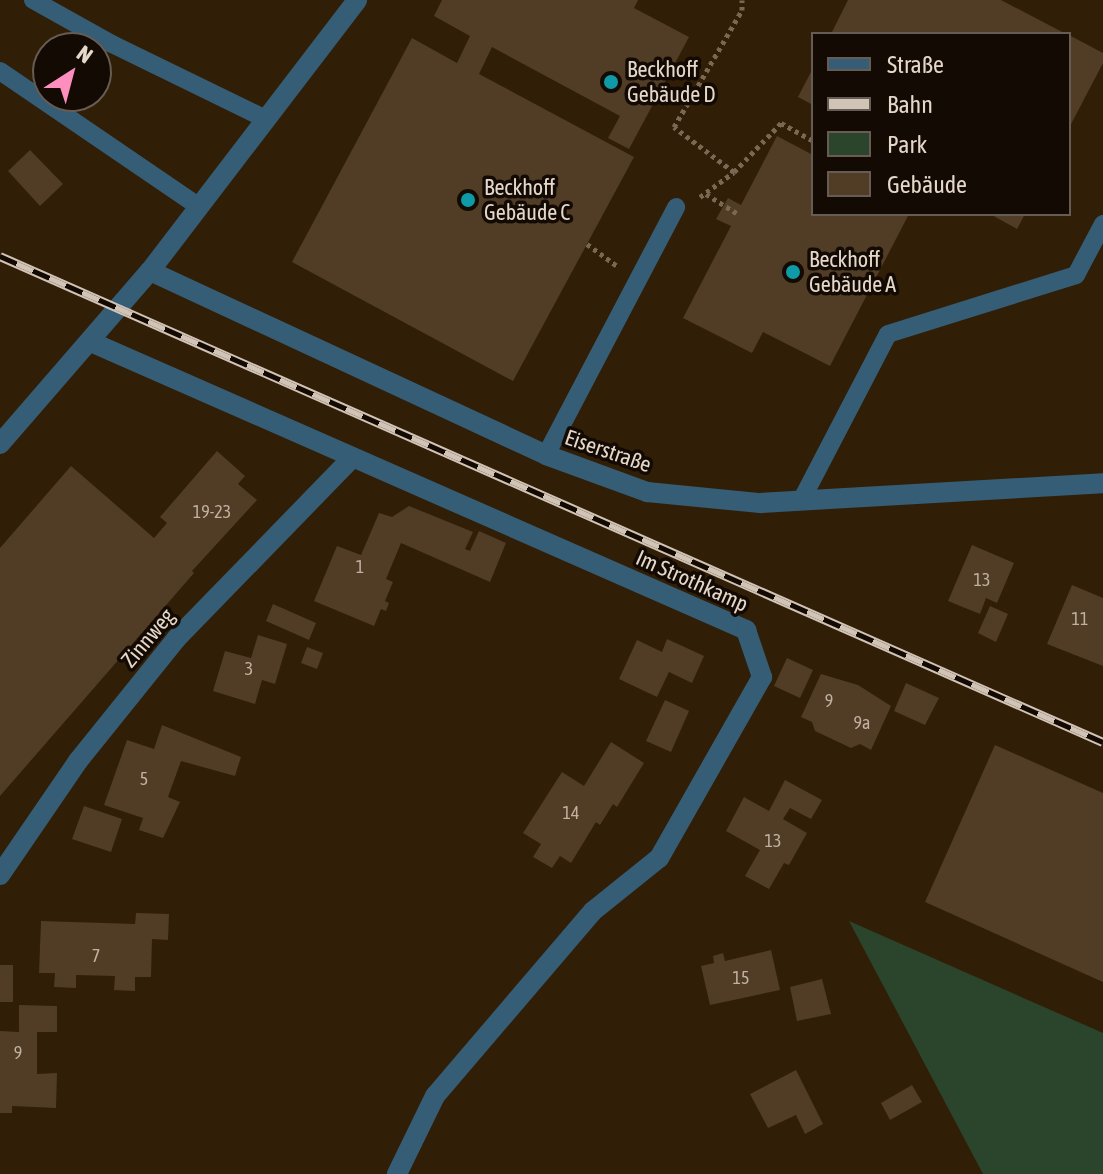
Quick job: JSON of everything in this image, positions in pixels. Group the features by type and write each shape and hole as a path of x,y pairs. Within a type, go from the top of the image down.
{"street":[{"path":"0,444 150,271 357,0"},
{"name":"Eiserstraße","path":"150,271 546,455 647,492 760,503 1099,479"},
{"name":"Im Strothkamp","path":"91,342 746,630 762,677 659,858 593,911 435,1096 397,1174"},
{"name":"Zinnweg","path":"1,870 78,761 176,639 352,458"}],"lane":[{"path":"33,0 112,44 266,119"},
{"path":"0,71 199,207"},
{"path":"546,455 676,207"},
{"path":"801,501 888,334 1076,275 1103,224"}],"path":[{"path":"734,172 674,127 742,10 742,0"},
{"path":"676,207 706,194 734,172 781,123 811,140"},
{"path":"706,194 737,213"},
{"path":"587,244 638,281"}],"green space":[{"path":"849,921 1103,1033 1103,1174 983,1174"}],"building":[{"name":"Beckhoff Gebäude C","path":"442,0 638,0 634,8 689,37 629,149 608,138 620,116 492,47 479,74 634,157 513,381 292,262 412,38 457,63 470,36 434,16"},
{"path":"848,0 1001,0 1062,32 832,32"},
{"path":"1071,36 1103,53 1103,63 1071,124"},
{"path":"811,72 811,104 798,97"},
{"name":"Beckhoff Gebäude A","path":"777,136 811,154 811,216 908,216 830,366 763,332 752,353 683,318 731,226 716,219 728,198 741,205"},
{"path":"30,150 63,184 40,206 8,171"},
{"path":"994,216 1024,216 1017,229"},
{"path":"217,451 245,476 238,484 257,500 192,571 194,573 0,796 0,548 71,466 154,538 167,523 160,517"},
{"path":"409,506 473,532 465,549 470,551 479,531 506,543 490,582 401,543 386,579 393,582 385,601 389,603 386,611 381,609 374,626 314,601 337,546 361,555 379,513 392,517"},
{"path":"972,545 1014,563 997,603 986,598 980,614 948,601"},
{"path":"1072,585 1103,598 1103,666 1047,644"},
{"path":"273,604 316,623 309,640 266,621"},
{"path":"990,606 1008,614 996,642 978,633"},
{"path":"258,635 287,644 275,684 262,680 255,704 213,691 225,651 251,658"},
{"path":"667,639 704,656 692,683 669,672 657,697 619,679 637,640 662,652"},
{"path":"307,647 323,653 317,669 301,663"},
{"path":"787,658 813,670 800,698 774,686"},
{"path":"821,674 858,685 891,706 871,750 860,744 851,748 815,731 812,722 801,717"},
{"path":"906,683 939,698 925,725 894,711"},
{"path":"665,700 689,711 671,752 646,741"},
{"path":"162,725 241,757 235,776 181,761 168,797 180,802 163,838 139,830 143,818 104,805 127,740 154,749"},
{"path":"611,742 644,763 617,807 613,804 600,825 596,822 571,863 560,856 552,868 533,857 541,844 523,833 562,772 584,786"},
{"path":"995,745 1103,793 1103,982 925,902"},
{"path":"785,780 822,800 811,819 790,808 783,819 807,833 789,865 784,863 769,889 745,876 760,850 726,831 744,797 769,811"},
{"path":"84,806 122,819 111,852 72,839"},
{"path":"136,913 169,914 168,940 152,939 151,977 135,977 135,991 114,990 115,976 76,975 76,988 54,987 55,973 39,973 41,921 135,924"},
{"path":"771,950 780,990 710,1005 701,966 714,963 713,956 723,953 725,961"},
{"path":"0,965 13,965 13,1002 0,1002"},
{"path":"822,979 831,1014 797,1021 790,987"},
{"path":"19,1005 57,1006 57,1032 37,1032 37,1074 57,1073 56,1108 12,1106 12,1113 0,1113 0,1031 19,1032"},
{"path":"796,1070 823,1124 805,1134 796,1115 768,1128 750,1094"},
{"path":"912,1085 922,1102 890,1120 881,1103"}],"railway":[{"path":"0,256 1103,742"}],"place":[{"name":"Beckhoff Gebäude D","path":"611,82"},
{"name":"Beckhoff Gebäude C","path":"468,200"},
{"name":"Beckhoff Gebäude A","path":"793,272"}]}
